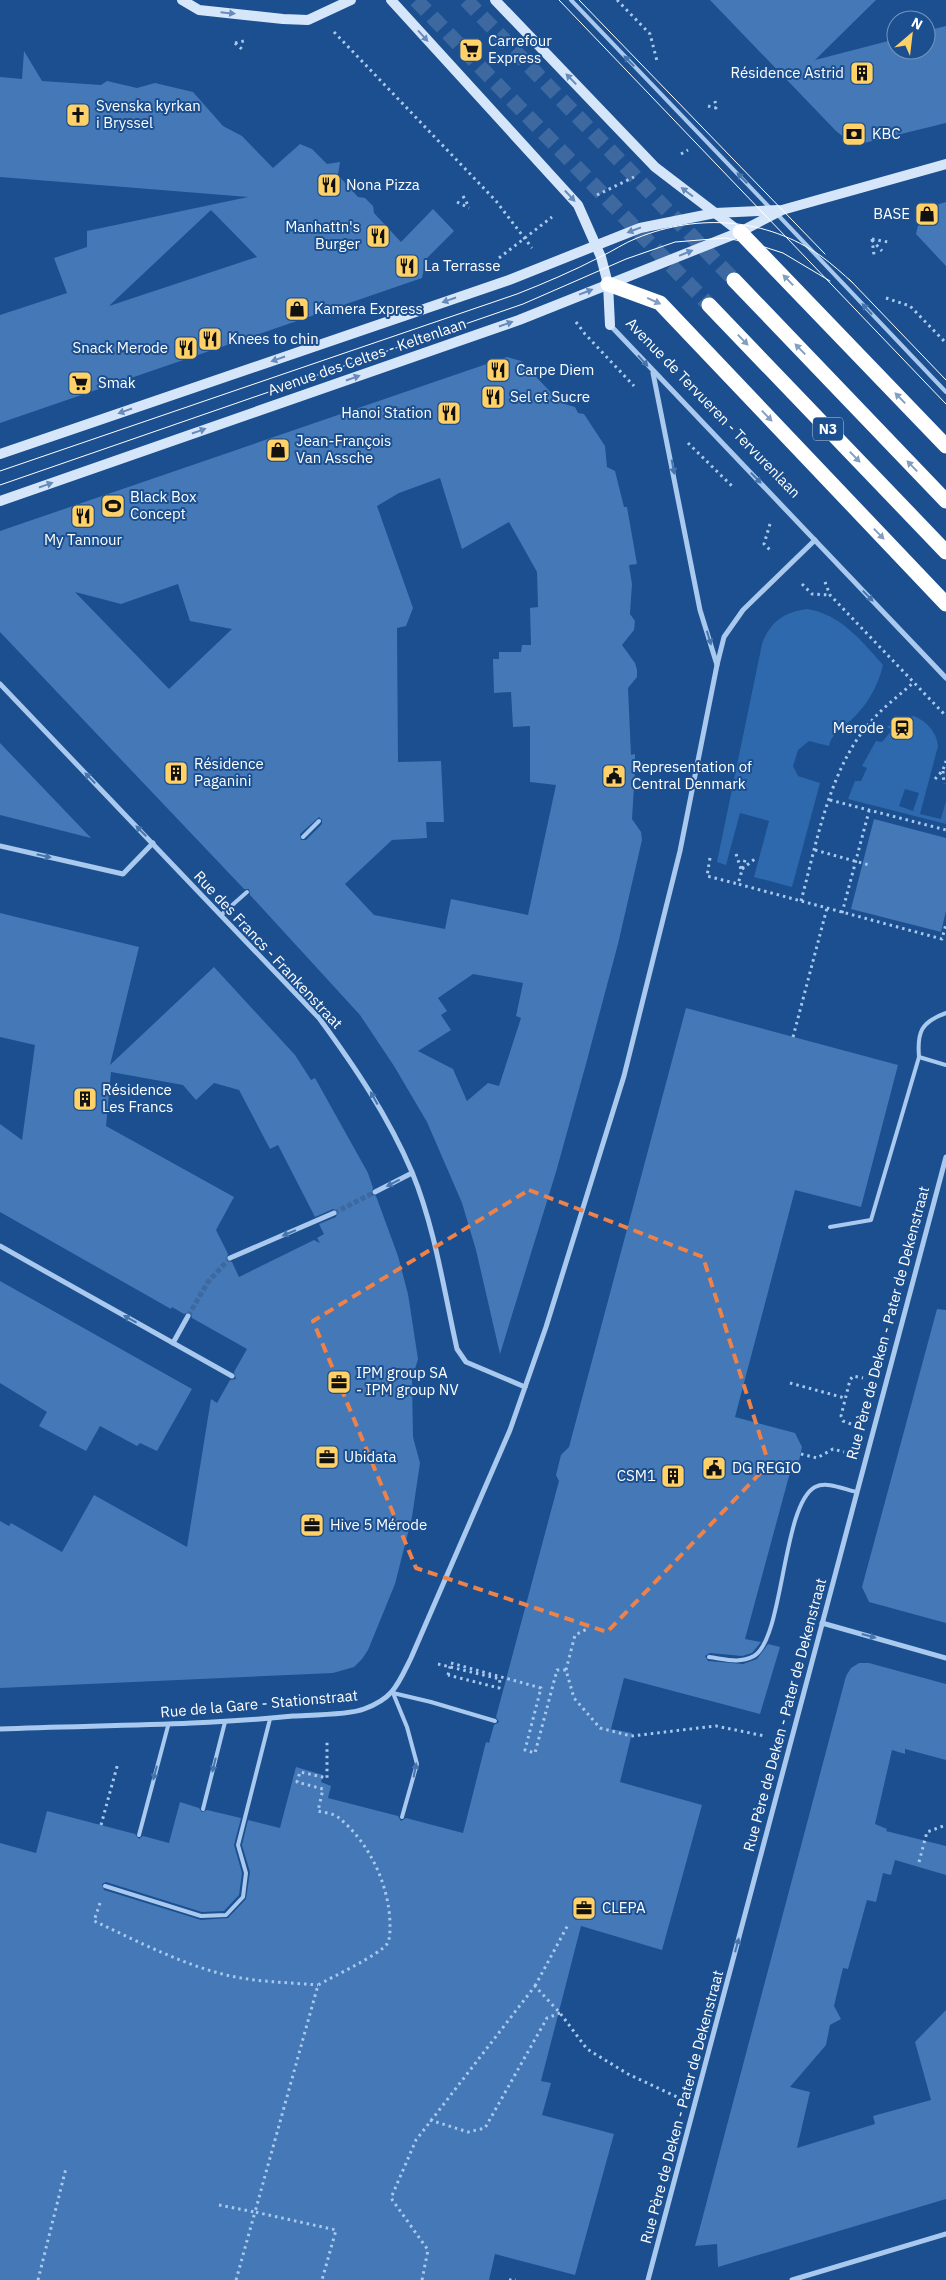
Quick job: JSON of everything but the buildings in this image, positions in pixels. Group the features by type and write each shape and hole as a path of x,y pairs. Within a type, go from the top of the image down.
{"highway":[{"path":"740,232 946,446"},
{"name":"N3","path":"734,280 946,501"},
{"path":"608,284 660,303 946,604"},
{"name":"N3","path":"709,304 946,552"}],"street":[{"path":"182,0 199,10 308,20 350,0"},
{"name":"Avenue de Tervueren - Tervurenlaan","path":"391,0 578,205 597,245 608,284 610,325 946,678"},
{"path":"495,0 655,167 740,232"},
{"path":"777,211 946,164"},
{"name":"Avenue des Celtes - Keltenlaan","path":"0,454 509,280 543,264 640,228 715,213 777,211"},
{"name":"Avenue des Celtes - Keltenlaan","path":"0,501 510,323 740,232 777,211"},
{"path":"653,372 697,594 717,665"},
{"path":"393,1694 412,1658 510,1430 546,1327 624,1076 680,851 724,637 743,610 815,540"},
{"name":"Rue des Francs - Frankenstraat","path":"0,684 319,1018 362,1076 412,1173 430,1228 457,1349 466,1362 525,1387"},
{"path":"0,846 123,874 153,843"},
{"name":"Rue Père de Deken - Pater de Dekenstraat","path":"648,2280 946,1156"},
{"path":"375,1192 412,1173"},
{"path":"230,1258 334,1213"},
{"path":"0,1246 232,1376"},
{"path":"173,1343 188,1316"},
{"path":"822,1623 946,1658"},
{"name":"Rue de la Gare - Stationstraat","path":"0,1728 120,1724 168,1726 225,1722 363,1710 393,1694"},
{"path":"792,2280 946,2234"}],"lane":[{"path":"571,0 777,211 946,392"},
{"path":"304,836 319,821"},
{"path":"221,915 247,892"},
{"path":"830,1227 871,1220 919,1057 918,1042 921,1028 932,1019 946,1013"},
{"path":"919,1057 946,1065"},
{"path":"709,1657 737,1662 755,1655 767,1639 788,1550 806,1496 815,1488 825,1484 856,1492"},
{"path":"393,1694 431,1702 495,1721"},
{"path":"393,1694 407,1727 417,1764 402,1817"},
{"path":"105,1886 201,1916 226,1915 243,1897 246,1874 238,1845 270,1718"},
{"path":"203,1808 225,1722"},
{"path":"139,1835 168,1726"}],"path":[{"path":"242,50 235,43 244,41"},
{"path":"346,44 496,201 524,239"},
{"path":"708,106 716,108 715,100"},
{"path":"597,195 639,174"},
{"path":"457,202 469,208 463,196"},
{"path":"498,259 552,217"},
{"path":"872,240 888,242"},
{"path":"872,240 882,251"},
{"path":"872,240 874,255"},
{"path":"882,295 910,306 946,343"},
{"path":"770,524 764,544 771,552"},
{"path":"802,584 812,594 830,595 946,716"},
{"path":"801,901 830,800 843,766 858,738 874,718 914,682"},
{"path":"944,784 943,770 946,761"},
{"path":"935,779 943,770"},
{"path":"830,800 946,830"},
{"path":"842,913 870,810"},
{"path":"815,850 869,865"},
{"path":"736,854 742,869"},
{"path":"710,858 707,876 942,939 946,924"},
{"path":"742,869 756,858"},
{"path":"738,884 745,860"},
{"path":"793,1037 827,908"},
{"path":"851,1424 843,1421 840,1416 853,1376 863,1378"},
{"path":"790,1383 845,1398"},
{"path":"800,1454 817,1458 833,1449 844,1452"},
{"path":"589,1628 576,1635 566,1670 574,1698 600,1728 632,1736 716,1726 765,1736"},
{"path":"438,1664 500,1679 498,1688 448,1675 451,1662 541,1688 525,1750 536,1753 557,1670 566,1670"},
{"path":"105,1886 94,1922 215,1972 260,1981 318,1985 382,1949 390,1936 390,1913 384,1884 374,1863 350,1827 337,1816 318,1811 323,1789 297,1782 300,1772 327,1778 327,1739"},
{"path":"101,1825 118,1763"},
{"path":"919,1862 927,1832 946,1825"},
{"path":"422,2280 428,2250 391,2198 416,2140 535,1986 569,1923"},
{"path":"236,2280 318,1985"},
{"path":"535,1986 560,2013 587,2049 672,2096 696,2102"},
{"path":"430,2120 468,2132 485,2128 547,2018 560,2013"},
{"path":"38,2280 66,2168"},
{"path":"219,2205 336,2230 322,2280"},
{"path":"509,2280 516,2280"}],"highlighted area":[{"path":"529,1190 703,1257 769,1464 607,1632 416,1568 313,1321"}],"shaded area":[{"path":"807,609 830,616 840,622 883,665 876,685 862,709 833,736 829,746 809,741 798,750 793,766 798,776 820,783 792,887 754,877 769,821 740,813 726,865 717,862 762,644 769,630 779,619 799,610"},
{"path":"914,716 927,724 936,736 938,746 920,814 941,819 946,801 946,824 848,799 855,781 861,781 867,768 862,766 876,741 882,742 892,730 887,727 899,719","holes":["905,789 919,793 913,811 899,806"]}],"tunnel":[{"path":"416,0 709,305"},
{"path":"466,0 734,280"},
{"path":"334,1213 375,1192"},
{"path":"188,1316 208,1282 230,1258"}],"tram line":[{"path":"559,0 946,404"},
{"path":"579,0 825,254"},
{"path":"0,471 517,294 580,267 632,240 660,230 708,223 732,223 755,227 800,243 821,256 853,283"},
{"path":"0,485 523,304 626,259 675,242 725,238 752,243 783,253 830,281"},
{"path":"849,279 946,380"}],"place":[{"name":"Carrefour Express","path":"471,50"},
{"name":"Résidence Astrid","path":"862,73"},
{"name":"Svenska kyrkan i Bryssel","path":"78,115"},
{"name":"KBC","path":"854,134"},
{"name":"Nona Pizza","path":"329,185"},
{"name":"BASE","path":"927,214"},
{"name":"Manhattn's Burger","path":"378,236"},
{"name":"La Terrasse","path":"407,266"},
{"name":"Kamera Express","path":"297,309"},
{"name":"Knees to chin","path":"210,339"},
{"name":"Snack Merode","path":"186,348"},
{"name":"Carpe Diem","path":"498,370"},
{"name":"Smak","path":"80,383"},
{"name":"Sel et Sucre","path":"493,397"},
{"name":"Hanoi Station","path":"449,413"},
{"name":"Jean-François Van Assche","path":"278,450"},
{"name":"Black Box Concept","path":"113,506"},
{"name":"My Tannour","path":"83,516"},
{"name":"Merode","path":"902,728"},
{"name":"Résidence Paganini","path":"176,773"},
{"name":"Representation of Central Denmark","path":"614,776"},
{"name":"Résidence Les Francs","path":"85,1099"},
{"name":"IPM group SA - IPM group NV","path":"339,1382"},
{"name":"Ubidata","path":"327,1457"},
{"name":"DG REGIO","path":"714,1468"},
{"name":"CSM1","path":"673,1476"},
{"name":"Hive 5 Mérode","path":"312,1525"},
{"name":"CLEPA","path":"584,1908"}]}
